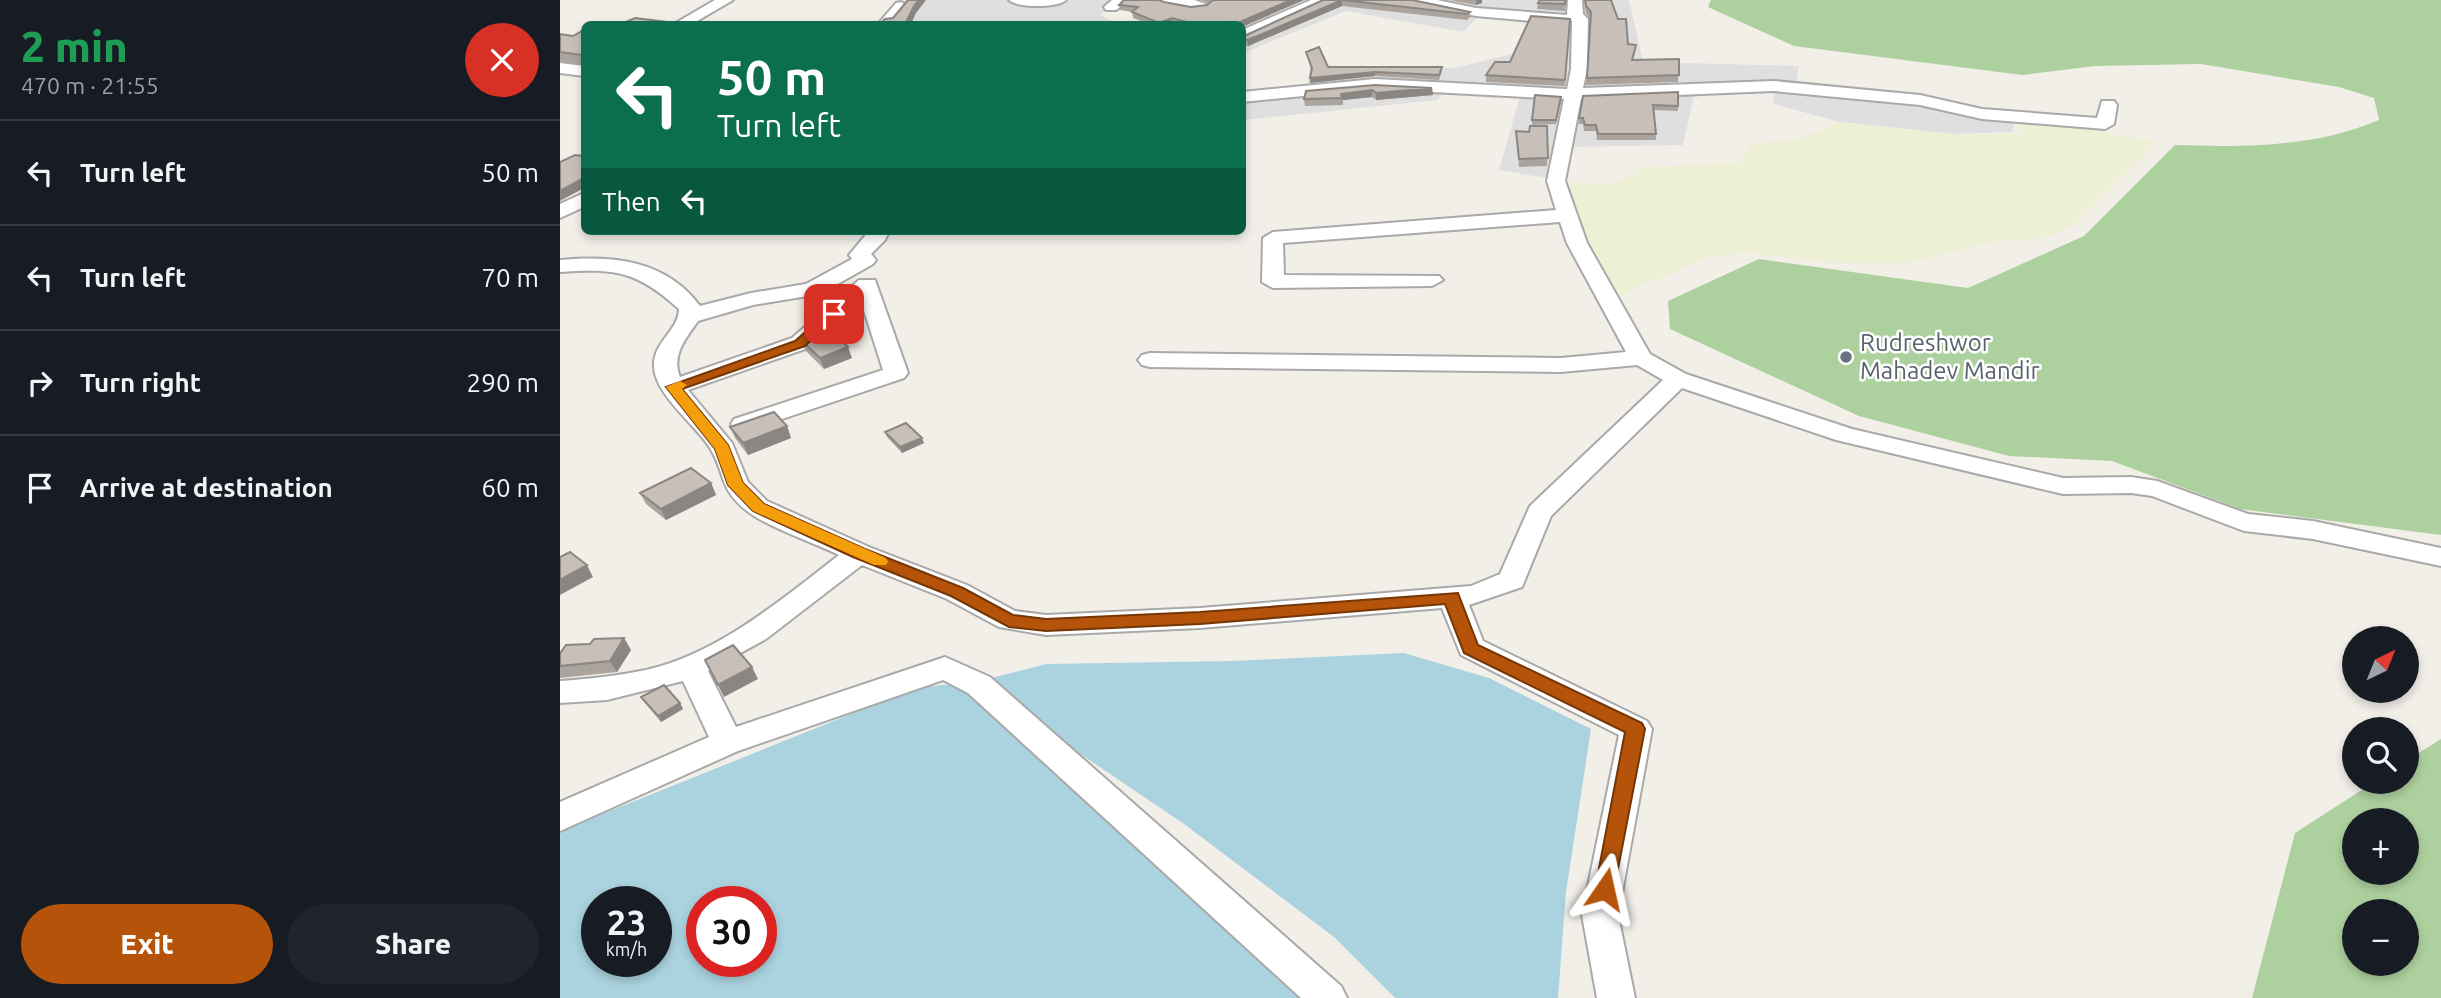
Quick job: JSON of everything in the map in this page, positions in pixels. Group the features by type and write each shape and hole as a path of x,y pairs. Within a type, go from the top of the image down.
{"street":[{"path":"688,21 726,0"},
{"path":"1016,0 1059,0"},
{"path":"1161,0 1205,6"},
{"path":"1246,34 1324,0"},
{"path":"1414,0 1489,14 1577,10 1579,69 1556,181 1577,243 1641,358 1678,379 1844,435 1949,461 2063,486 2131,485 2157,489 2244,522 2313,530 2441,557"},
{"path":"888,21 901,6"},
{"path":"560,68 581,71"},
{"path":"1246,97 1401,83 1574,93 1724,86 1782,87 1920,100 1982,114 2105,124 2108,105"},
{"path":"560,212 581,201"},
{"path":"1432,280 1273,282 1273,238 1568,215"},
{"path":"690,316 751,299 812,289 866,260 859,255 878,235"},
{"path":"560,266 629,264 665,283 691,307 690,316 667,350 665,368 673,387 723,448 736,485 758,507 859,553 957,592 1009,620 1046,625 1200,618 1475,596 1512,580 1539,512 1678,379"},
{"path":"673,387 800,344 867,285 897,373 712,435"},
{"path":"1150,360 1561,365 1641,358"},
{"path":"560,692 607,691 667,676 691,666 764,629 859,553"},
{"path":"1452,597 1471,649 1636,729 1600,915 1615,998"},
{"path":"691,666 727,743"},
{"path":"560,817 727,743 945,668 979,685 1328,998"}],"shaded area":[{"path":"905,0 1123,0 1100,15 1111,21 885,21"},
{"path":"1328,0 1481,14 1463,32 1346,11 1246,52 1246,37"},
{"path":"1414,0 1629,0 1643,62 1799,66 1795,87 1695,91 1683,145 1568,147 1579,95 1451,84 1437,100 1246,120 1246,96 1307,88 1310,67 1455,68 1512,54 1529,23 1572,27 1570,20"},
{"path":"1775,89 1920,100 2014,122 2012,132 1952,134 1840,122 1773,104"},
{"path":"1521,93 1569,96 1553,179 1499,170"}],"green space":[{"path":"1711,0 2441,0 2441,535 2240,509 2112,461 2009,456 1859,416 1670,329 1668,301 1759,259 1968,288 2084,236 2175,145 2278,144 2329,136 2379,120 2374,98 2339,87 2201,64 2095,66 2022,75 1794,46 1708,7"},
{"path":"2020,120 2158,141 2076,222 2047,238 1991,242 1912,263 1831,263 1747,253 1707,257 1609,301 1557,182 1614,184 1639,168 1742,162 1751,144 1802,138 1840,122 1952,134 2018,134"},
{"path":"2441,739 2441,998 2252,998 2295,833 2355,794 2419,794 2419,753"}],"water":[{"path":"1404,653 1489,678 1591,729 1566,892 1558,998 1395,998 1334,937 1184,824 1076,751 991,678 1046,664 1233,661"},
{"path":"951,684 977,694 1300,998 560,998 560,831 916,688"}],"building":[{"path":"908,0 919,0 906,21 883,21 893,18"},
{"path":"1124,0 1159,0 1191,7 1207,5 1213,0 1291,0 1242,21 1183,21 1172,18 1154,21 1132,12 1138,7 1119,5"},
{"path":"1323,0 1342,0 1248,40 1246,35"},
{"path":"1342,0 1412,0 1470,12 1467,14"},
{"path":"1540,0 1565,0 1565,4 1538,3"},
{"path":"1585,0 1611,0 1618,19 1626,19 1628,44 1636,45 1632,60 1679,59 1679,75 1587,78 1591,12"},
{"path":"1531,16 1570,19 1565,80 1486,75 1495,62 1510,62"},
{"path":"635,18 660,21 628,21"},
{"path":"581,32 581,55 560,52 560,34 573,36"},
{"path":"1319,47 1328,67 1442,67 1439,75 1375,72 1310,78 1312,68 1306,52"},
{"path":"1375,85 1432,88 1376,93 1372,90 1341,94 1342,98 1304,99 1306,91"},
{"path":"1678,92 1678,106 1653,105 1656,134 1598,134 1596,125 1585,125 1583,118 1579,118 1583,96"},
{"path":"1535,95 1561,97 1556,120 1532,120"},
{"path":"1530,126 1547,126 1548,158 1519,159 1516,131 1529,132"},
{"path":"575,155 581,156 581,180 560,191 560,162"},
{"path":"827,327 848,347 820,358 802,341"},
{"path":"774,412 787,426 743,443 730,427"},
{"path":"906,423 922,438 900,447 885,432"},
{"path":"691,468 711,483 661,509 640,493"},
{"path":"570,552 587,565 560,580 560,557"},
{"path":"624,638 610,661 560,666 560,652 566,645 590,644 594,639"},
{"path":"733,645 752,667 718,685 705,660"},
{"path":"664,685 680,703 658,716 641,697"}],"slow traffic":[{"path":"680,385 673,387 723,448 736,485 758,507 880,562"}],"place":[{"name":"Rudreshwor Mahadev Mandir","path":"1846,357"}],"route":[{"path":"834,314 800,344 673,387 723,448 736,485 758,507 859,553 957,592 1009,620 1046,625 1200,618 1452,597 1471,649 1636,729 1605,889"}]}
